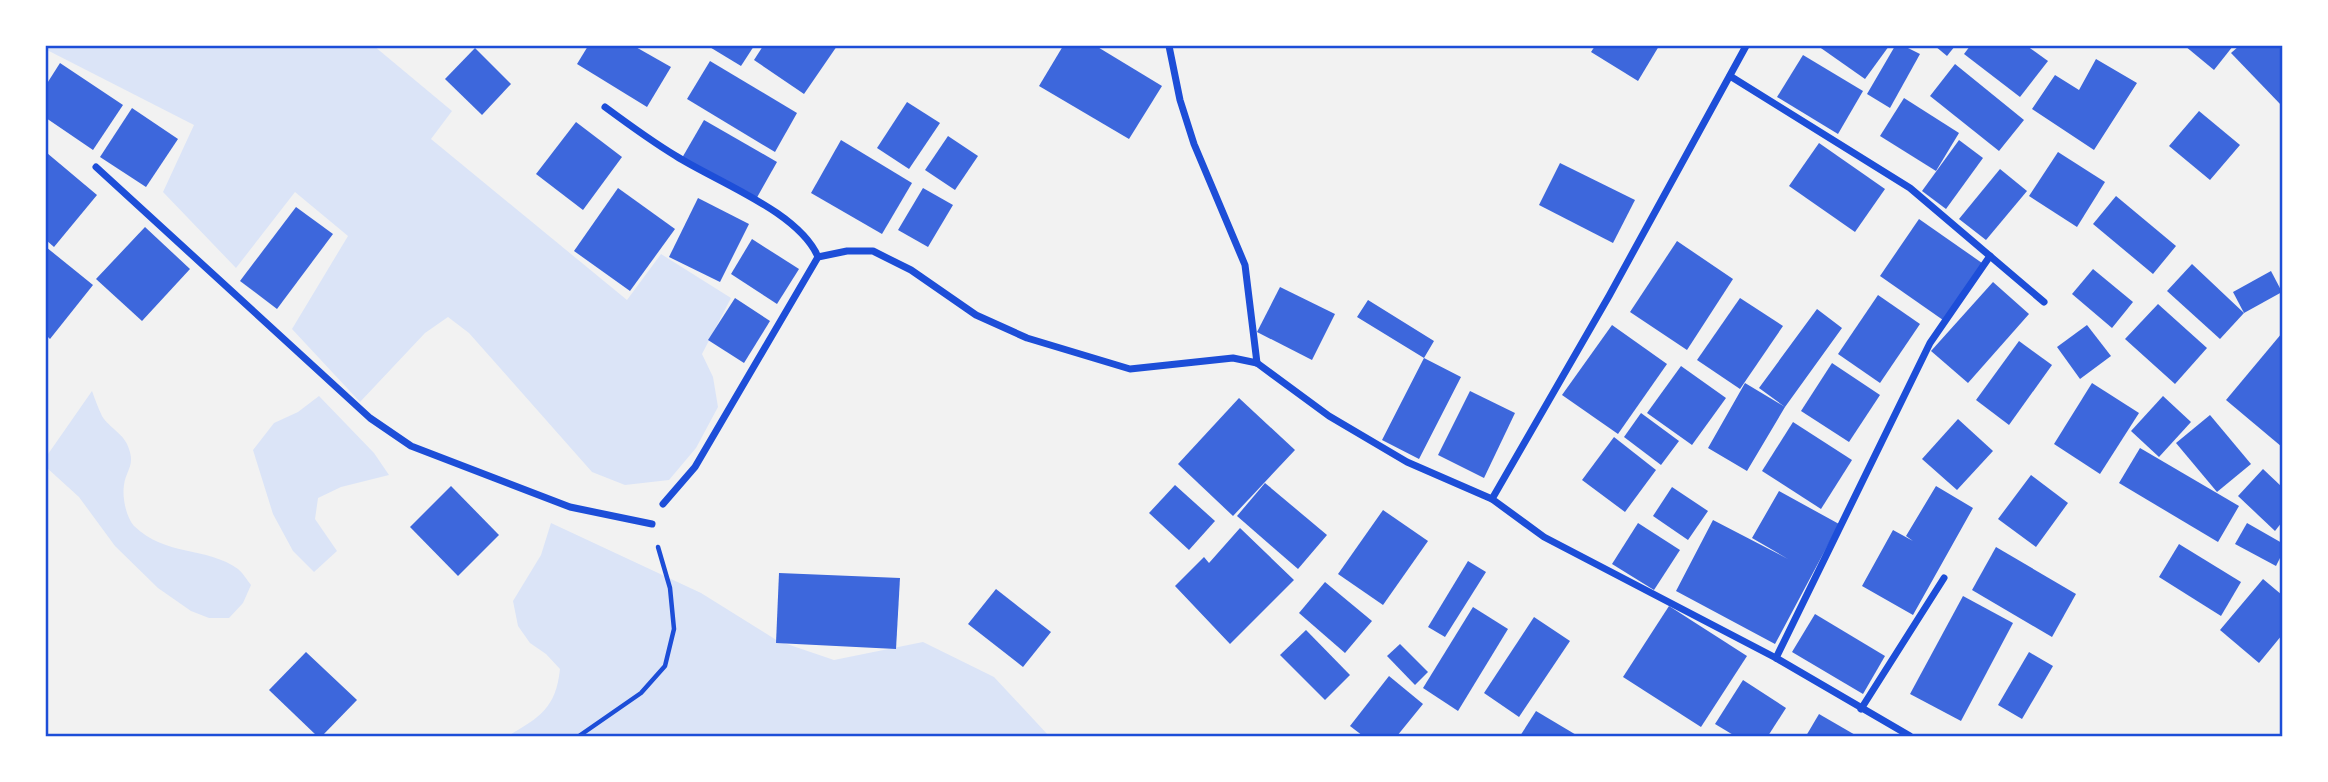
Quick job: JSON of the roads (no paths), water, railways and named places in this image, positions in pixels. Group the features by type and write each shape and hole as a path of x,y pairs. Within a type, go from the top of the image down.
{"street":[{"path":"1169,46 1180,100 1194,144 1245,265 1257,363"},
{"path":"1492,499 1609,296 1746,46"},
{"path":"1730,76 1910,188 2044,302"},
{"path":"605,107 676,157 791,222 813,244 818,257"},
{"path":"96,167 370,418 411,446 570,507 652,524"},
{"path":"663,504 695,467 818,257 847,251 873,251 911,270 976,315 1027,338 1130,369 1233,358 1257,363 1329,416 1407,462 1492,499 1544,537 1776,658 1910,737"},
{"path":"1776,658 1930,342 1990,256"},
{"path":"1861,709 1944,578"}]}
